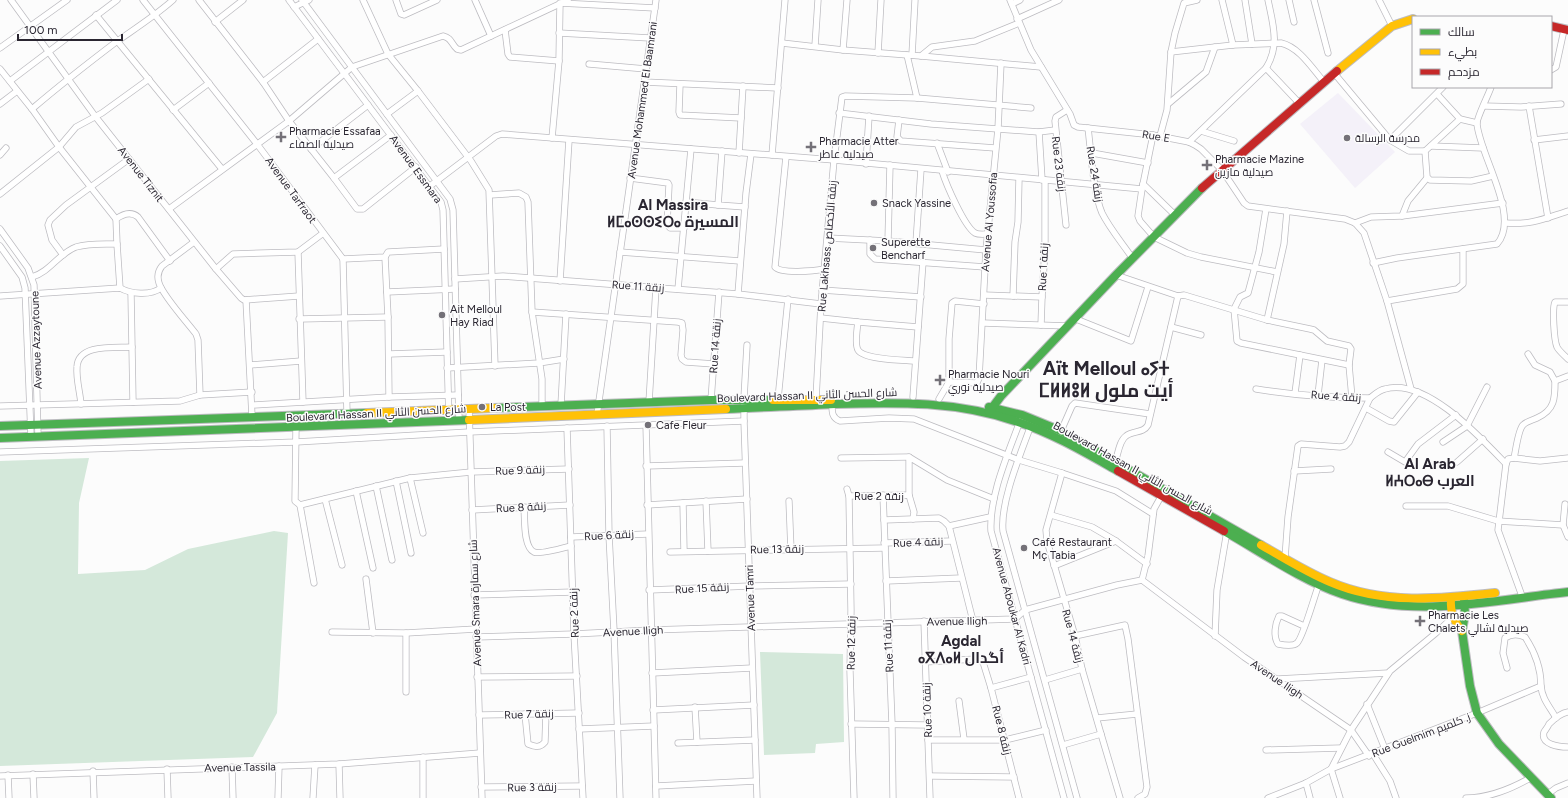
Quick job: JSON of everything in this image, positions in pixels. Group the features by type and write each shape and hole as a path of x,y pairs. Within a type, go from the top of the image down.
{"main road":[{"path":"990,410 1116,275 1222,170 1256,139 1392,26 1412,19"},
{"path":"1552,26 1566,30"},
{"name":"Boulevard Hassan II شارع الحسن الثاني","path":"0,426 744,398 816,399 842,401 913,397 939,399 1021,418 1061,431 1319,584 1343,595 1376,603 1402,606 1464,600 1568,586"},
{"name":"Boulevard Hassan II شارع الحسن الثاني","path":"0,438 912,402 990,410"},
{"path":"612,404 612,414"},
{"name":"Boulevard Hassan II شارع الحسن الثاني","path":"1032,422 1058,438 1163,492"},
{"name":"Boulevard Hassan II شارع الحسن الثاني","path":"1227,529 1333,584 1361,593 1410,600 1451,601"},
{"name":"Boulevard Hassan II شارع الحسن الثاني","path":"1522,593 1568,592"},
{"path":"1464,600 1465,620 1462,631 1470,686 1477,713 1499,744 1550,796"},
{"path":"1451,601 1453,617 1462,631"}],"street":[{"name":"Avenue Tiznit","path":"11,0 95,116 216,269 241,298 246,300"},
{"path":"0,48 67,0"},
{"path":"10,81 117,0"},
{"name":"Avenue Tarfraot","path":"143,0 257,144 322,234 343,259"},
{"path":"32,109 68,79 118,41 156,15 173,0"},
{"path":"199,0 263,82 288,121 334,178 354,207 357,209 362,209 416,167"},
{"path":"215,22 243,0"},
{"name":"Avenue Essmara","path":"289,0 416,167 439,199 442,206 449,420"},
{"path":"363,0 388,54 418,90 468,157 487,186 490,195 495,366"},
{"path":"396,0 402,14 404,15 437,0"},
{"path":"475,0 491,36"},
{"path":"169,209 288,121 352,68 442,36 447,37 453,42 455,47 462,50 568,0"},
{"name":"Avenue Mohammed El Baamrani","path":"597,415 656,0"},
{"path":"772,155 785,0"},
{"path":"815,46 818,0"},
{"path":"843,50 847,0"},
{"path":"878,53 881,0"},
{"path":"915,0 910,55 917,98 1031,108"},
{"path":"1020,0 1011,2 1018,21 1031,50 1067,110"},
{"path":"921,56 932,47 975,40 1018,21 1059,0"},
{"path":"1160,136 1168,104 1171,52 1182,6 1186,1 1197,0"},
{"path":"1222,0 1233,45"},
{"path":"1245,0 1252,44"},
{"path":"1189,142 1266,68 1272,59 1275,43 1268,0"},
{"path":"1289,0 1294,22"},
{"path":"1314,0 1328,53"},
{"path":"1380,0 1392,26"},
{"path":"294,7 305,1"},
{"name":"Avenue Essmara","path":"305,1 352,68 450,199 453,210 459,420"},
{"path":"560,3 655,8"},
{"path":"552,138 559,61 560,3"},
{"path":"96,15 222,169"},
{"path":"505,30 508,54 510,56 559,61"},
{"path":"1552,69 1556,67 1566,30"},
{"path":"559,33 650,38"},
{"path":"263,82 318,39"},
{"path":"782,43 843,50 1041,67"},
{"path":"1171,52 1233,45 1275,43 1287,44 1292,47 1324,82"},
{"path":"1168,104 1206,72 1215,47"},
{"name":"Avenue Al Youssofia","path":"949,382 977,383 979,380 986,250 998,129 1001,63"},
{"path":"589,64 646,69"},
{"path":"1266,68 1300,104"},
{"path":"0,69 116,219 116,244 120,288"},
{"path":"1334,73 1390,140 1409,151 1425,151 1460,119"},
{"path":"0,194 59,147 76,127 102,113 149,79"},
{"path":"644,82 778,88"},
{"path":"173,110 209,83"},
{"path":"680,84 680,115 741,118"},
{"path":"740,153 743,86"},
{"path":"1390,140 1442,88"},
{"path":"1373,263 1397,258 1498,244 1503,235 1503,204 1483,148 1476,123 1491,88"},
{"path":"387,114 418,90"},
{"path":"0,104 17,91"},
{"path":"1437,94 1460,119 1476,123"},
{"name":"Rue Lakhsass زنقة الأخصاص","path":"816,399 822,290 841,100 845,96 917,98"},
{"path":"1484,106 1561,104"},
{"path":"311,149 368,105"},
{"path":"1529,106 1548,218"},
{"name":"Rue E","path":"1067,110 1073,124 1078,127 1153,135 1189,142 1201,149 1222,170 1244,203 1252,207 1346,219 1355,223"},
{"name":"Rue 23 زنقة","path":"1066,225 1055,130 1056,117 1067,110"},
{"path":"839,113 998,129 1039,132 1055,130"},
{"path":"866,164 869,116"},
{"path":"899,120 897,137 901,141 995,148"},
{"name":"Rue 24 زنقة","path":"1088,128 1095,184 1102,213 1133,258"},
{"path":"1201,131 1234,141"},
{"name":"Rue 1 زنقة","path":"984,295 1042,297 1045,249 1044,180 1039,132"},
{"path":"430,186 496,136 502,134 834,160 1062,182 1143,186 1175,215"},
{"path":"334,178 391,135"},
{"path":"1153,135 1143,186 1139,219 1154,237 1186,253 1277,272"},
{"path":"1534,140 1568,136"},
{"path":"560,281 569,140"},
{"path":"937,143 948,188 971,229 977,234 988,234"},
{"path":"1431,146 1483,148"},
{"path":"0,154 6,148"},
{"path":"678,289 691,149"},
{"path":"718,205 722,151"},
{"path":"1402,216 1408,201 1427,178 1425,151"},
{"path":"1092,153 1148,162"},
{"path":"738,294 751,154"},
{"path":"786,156 776,267 778,270 824,270"},
{"path":"63,256 52,240 48,225 54,215 129,159"},
{"path":"888,241 890,165"},
{"path":"916,243 921,168"},
{"path":"1427,178 1431,181 1461,181 1479,180 1493,176"},
{"path":"630,178 668,182 667,224 670,228 684,228"},
{"path":"1013,296 1015,242 1018,222 1019,178"},
{"path":"490,195 519,194 526,197 528,202 532,312 542,379 542,406"},
{"path":"686,202 745,208"},
{"path":"1411,389 1387,301 1364,233 1355,223 1371,217 1402,216 1503,204"},
{"path":"1266,209 1259,252 1248,293 1240,297 1234,309 1238,342 1350,365"},
{"path":"1267,320 1285,235 1287,211"},
{"path":"1504,223 1527,224 1568,211"},
{"path":"116,219 126,213 135,215 170,260"},
{"name":"Avenue Azzaytoune","path":"0,229 28,268 32,277 34,294 38,405 34,425 34,436"},
{"path":"216,269 233,254 298,252 322,234"},
{"path":"828,238 916,243 986,250"},
{"path":"870,240 870,254 874,259 985,267"},
{"path":"194,242 160,269 158,278 161,288 196,334 198,340 200,395"},
{"path":"32,277 40,275 75,247 87,244 116,244"},
{"name":"Avenue Azzaytoune","path":"0,246 22,277 26,295 30,405 34,425"},
{"path":"389,397 388,317 385,257 388,252 444,249"},
{"path":"1387,301 1457,290 1463,284 1463,250"},
{"path":"298,252 298,296 303,402"},
{"path":"620,252 740,260"},
{"path":"347,413 343,259 385,257"},
{"path":"913,397 923,262"},
{"path":"1116,275 1178,296 1184,295 1267,320 1314,330 1327,341 1349,346 1351,350 1350,365 1352,398"},
{"name":"Rue 11 زنقة","path":"455,279 503,276 719,292 821,304"},
{"path":"1076,319 1131,341 1148,287"},
{"path":"0,296 120,288 131,293 152,292 161,288"},
{"path":"649,402 656,288"},
{"path":"387,292 455,289"},
{"path":"822,290 921,297"},
{"name":"Rue 14 زنقة","path":"711,400 719,292"},
{"path":"131,293 133,402"},
{"path":"252,416 252,392 246,300 298,296"},
{"path":"1115,462 1124,438 1146,428 1178,296"},
{"path":"1041,325 1042,297"},
{"path":"778,399 788,299"},
{"path":"939,399 949,382 949,339 952,303 955,301 984,304"},
{"path":"1568,302 1556,302 1554,309 1557,344 1568,359"},
{"path":"532,312 682,323 683,330 681,355 684,361 714,364"},
{"path":"561,405 566,314"},
{"path":"299,319 388,317"},
{"path":"821,318 918,327"},
{"path":"858,322 857,348 861,353 870,357 916,361"},
{"path":"983,323 1069,326"},
{"path":"1171,327 1201,335"},
{"path":"744,398 747,346"},
{"path":"81,404 76,365 84,352 96,349 132,347"},
{"path":"389,354 447,352"},
{"path":"1514,458 1520,431 1523,425 1545,415 1551,409 1555,393 1555,381 1550,372 1534,364 1528,354"},
{"path":"1295,393 1300,355"},
{"path":"447,368 539,363 564,359"},
{"path":"1318,395 1322,360"},
{"path":"250,365 301,361"},
{"path":"1555,381 1568,376"},
{"name":"Rue 4 زنقة","path":"1256,389 1280,393 1318,395 1334,398 1370,398 1377,392 1391,387 1411,389 1436,401 1456,416 1483,439 1506,464"},
{"path":"1443,442 1467,426 1487,387"},
{"path":"0,406 180,401 200,395 252,392"},
{"path":"1366,408 1389,421 1394,422 1418,392"},
{"path":"252,405 389,397 458,395"},
{"name":"Avenue Tamri","path":"744,398 746,499 757,798"},
{"path":"1285,558 1288,517 1299,445 1345,446 1349,442 1370,398"},
{"path":"1061,431 1072,406 1075,403 1150,414"},
{"path":"832,405 832,413 834,418 840,421 889,418 914,419 1007,456 1062,472 1116,491 1153,514"},
{"name":"Avenue Smara شارع سمارة","path":"469,408 482,798"},
{"path":"1388,452 1405,462 1418,444 1456,416"},
{"name":"Avenue Aboukar Al Kadri","path":"1021,418 1007,456 994,499 990,517 991,531 1064,798"},
{"path":"0,452 296,442 470,432 744,421"},
{"name":"Avenue Aboukar Al Kadri","path":"1032,422 1005,504 1002,525 1077,798"},
{"path":"607,426 609,535 620,798"},
{"path":"646,426 650,630 656,798"},
{"path":"296,427 295,501 300,505 314,583"},
{"name":"Rue 2 زنقة","path":"568,428 572,592 583,798"},
{"path":"1457,462 1483,439"},
{"path":"842,458 909,457 947,480 994,499"},
{"path":"909,457 909,495"},
{"path":"1522,593 1498,530 1498,521 1508,458 1540,461 1568,458"},
{"path":"646,466 745,463"},
{"name":"Rue 9 زنقة","path":"300,505 410,478 470,472 569,469"},
{"path":"1294,471 1331,469"},
{"name":"Rue 14 زنقة","path":"1062,472 1046,536 1063,600 1075,636 1082,669 1120,798"},
{"path":"410,478 423,533"},
{"path":"396,481 411,553"},
{"path":"376,486 392,560"},
{"name":"Rue 12 زنقة","path":"847,489 851,584 851,724 854,798"},
{"path":"356,491 373,568"},
{"path":"1015,619 1025,610 1117,585 1142,580 1147,564 1153,514 1163,492"},
{"name":"Rue 11 زنقة","path":"883,495 892,724 893,798"},
{"name":"Rue 2 زنقة","path":"848,496 909,495 914,512 913,519"},
{"path":"324,499 342,565"},
{"path":"647,505 746,499"},
{"path":"706,501 708,551"},
{"path":"789,501 791,550"},
{"path":"683,503 684,551"},
{"path":"1565,504 1563,525 1568,537"},
{"name":"Rue 8 زنقة","path":"472,510 570,505"},
{"path":"1406,506 1448,506 1498,521 1563,525"},
{"path":"524,507 526,542 528,548 534,552 540,552 571,546"},
{"path":"1051,515 1092,527 1116,541 1147,564"},
{"path":"949,526 990,517"},
{"path":"884,520 939,518 949,526 973,621"},
{"path":"1215,636 1217,590 1227,529"},
{"name":"Rue 6 زنقة","path":"571,537 648,534"},
{"name":"Rue 4 زنقة","path":"884,545 952,541"},
{"path":"1054,566 1116,541"},
{"name":"Rue 13 زنقة","path":"670,552 791,550 884,545"},
{"path":"886,581 961,578"},
{"path":"366,580 373,634"},
{"name":"Avenue Iligh","path":"1142,580 1215,636 1351,730 1390,781 1394,798"},
{"name":"Rue 15 زنقة","path":"649,590 851,584"},
{"path":"1304,626 1279,616 1275,630 1278,644 1294,645 1298,643 1319,584"},
{"path":"474,594 572,592"},
{"path":"1340,798 1331,769 1341,748 1367,704 1388,673 1453,617"},
{"name":"Avenue Iligh","path":"476,636 1015,619"},
{"name":"Rue 10 زنقة","path":"924,621 930,798"},
{"path":"1075,636 1125,625 1147,786 1145,794 1138,798"},
{"path":"332,632 373,634 476,630"},
{"path":"406,633 406,692"},
{"path":"1507,668 1503,653 1505,638 1516,635 1525,637 1538,662 1542,692 1545,702 1556,718"},
{"name":"Rue 8 زنقة","path":"925,662 976,659 983,662 1005,740 1019,798"},
{"path":"652,673 752,668"},
{"path":"1045,680 1082,669"},
{"path":"1278,679 1388,673"},
{"path":"477,678 577,676"},
{"path":"991,688 1031,677"},
{"name":"Rue Guelmim ز. كلميم","path":"1268,798 1281,795 1331,769 1371,755 1541,686"},
{"path":"959,701 964,739"},
{"path":"1367,704 1385,749"},
{"path":"653,710 754,705"},
{"path":"695,708 697,742"},
{"name":"Rue 7 زنقة","path":"479,715 579,712"},
{"path":"1568,712 1552,721 1544,732 1544,738 1546,741 1553,745 1568,747"},
{"path":"525,714 528,744 535,747 541,746 545,742 546,713"},
{"path":"1097,718 1137,714"},
{"path":"851,724 927,725"},
{"path":"579,729 654,726"},
{"path":"928,740 1005,740 1046,730"},
{"path":"1063,745 1101,734"},
{"path":"678,743 755,740"},
{"path":"1266,750 1341,748"},
{"name":"Avenue Tassila","path":"0,776 93,771 339,764 480,753"},
{"path":"423,757 423,798"},
{"path":"339,764 340,798"},
{"path":"313,798 315,765"},
{"path":"278,798 279,766"},
{"path":"232,767 232,798"},
{"path":"167,769 168,798"},
{"path":"93,771 94,798"},
{"path":"33,774 34,798"},
{"path":"8,775 9,798"},
{"path":"930,776 1014,777"},
{"path":"1466,798 1480,798 1502,791 1532,777"},
{"path":"656,786 756,781"},
{"path":"1306,783 1310,798"},
{"path":"1550,796 1556,788 1568,783"},
{"name":"Rue 3 زنقة","path":"481,787 582,786"}],"shaded area":[{"name":"مدرسة الرسالة","path":"1338,93 1395,152 1355,188 1300,124"}],"green space":[{"path":"89,458 79,503 78,574 145,570 188,549 274,531 288,533 277,713 253,757 0,766 0,461"},
{"path":"760,652 843,654 844,742 816,744 815,753 764,755"}],"traffic: fast":[{"path":"989,412 1001,396 1116,275 1202,188"},
{"path":"494,408 711,400 773,400"},
{"path":"726,409 835,404 905,403 928,404 973,410 1018,422 1044,432 1070,444 1118,471"},
{"path":"989,407 1022,415 1061,431 1261,545"},
{"path":"0,426 367,413"},
{"path":"0,438 469,420"},
{"path":"1224,531 1282,566 1312,581 1342,594 1370,601 1398,605 1455,605 1483,603 1568,592"},
{"path":"1464,599 1465,614 1462,631 1470,686 1477,713 1499,744 1551,798"}],"traffic: slow":[{"path":"1337,71 1392,26 1412,19"},
{"path":"773,400 831,400"},
{"path":"367,413 494,408"},
{"path":"469,420 726,409"},
{"path":"1261,545 1321,578 1350,589 1370,594 1391,597 1433,598 1495,593"},
{"path":"1451,599 1453,616 1462,631"}],"traffic: jam":[{"path":"1552,26 1568,30"},
{"path":"1202,188 1337,71"},
{"path":"1118,471 1224,531"}],"place":[{"name":"Pharmacie Essafaa صيدلية الصفاء","path":"281,137"},
{"name":"مدرسة الرسالة","path":"1347,138"},
{"name":"Pharmacie Atter صيدلية عاطر","path":"811,147"},
{"name":"Pharmacie Mazine صيدلية مازين","path":"1207,165"},
{"name":"Snack Yassine","path":"874,203"},
{"name":"Superette Bencharf","path":"873,248"},
{"name":"Ait Melloul Hay Riad","path":"442,315"},
{"name":"Pharmacie Nouri صيدلية نوري","path":"940,380"},
{"name":"La Post","path":"482,407"},
{"name":"Cafe Fleur","path":"648,425"},
{"name":"Café Restaurant Mç Tabia","path":"1024,548"},
{"name":"Pharmacie Les Chalets صيدلية لشالي","path":"1420,621"}],"district":[{"name":"Al Massira ⵍⵎⴰⵙⵙⵉⵔⴰ المسيرة","path":"673,214"},
{"name":"Aït Melloul ⴰⵢⵜ ⵎⵍⵍⵓⵍ أيت ملول","path":"1106,379"},
{"name":"Al Arab ⵍⵄⵔⴰⴱ العرب","path":"1430,472"},
{"name":"Agdal ⴰⴳⴷⴰⵍ أگدال","path":"961,650"}]}
